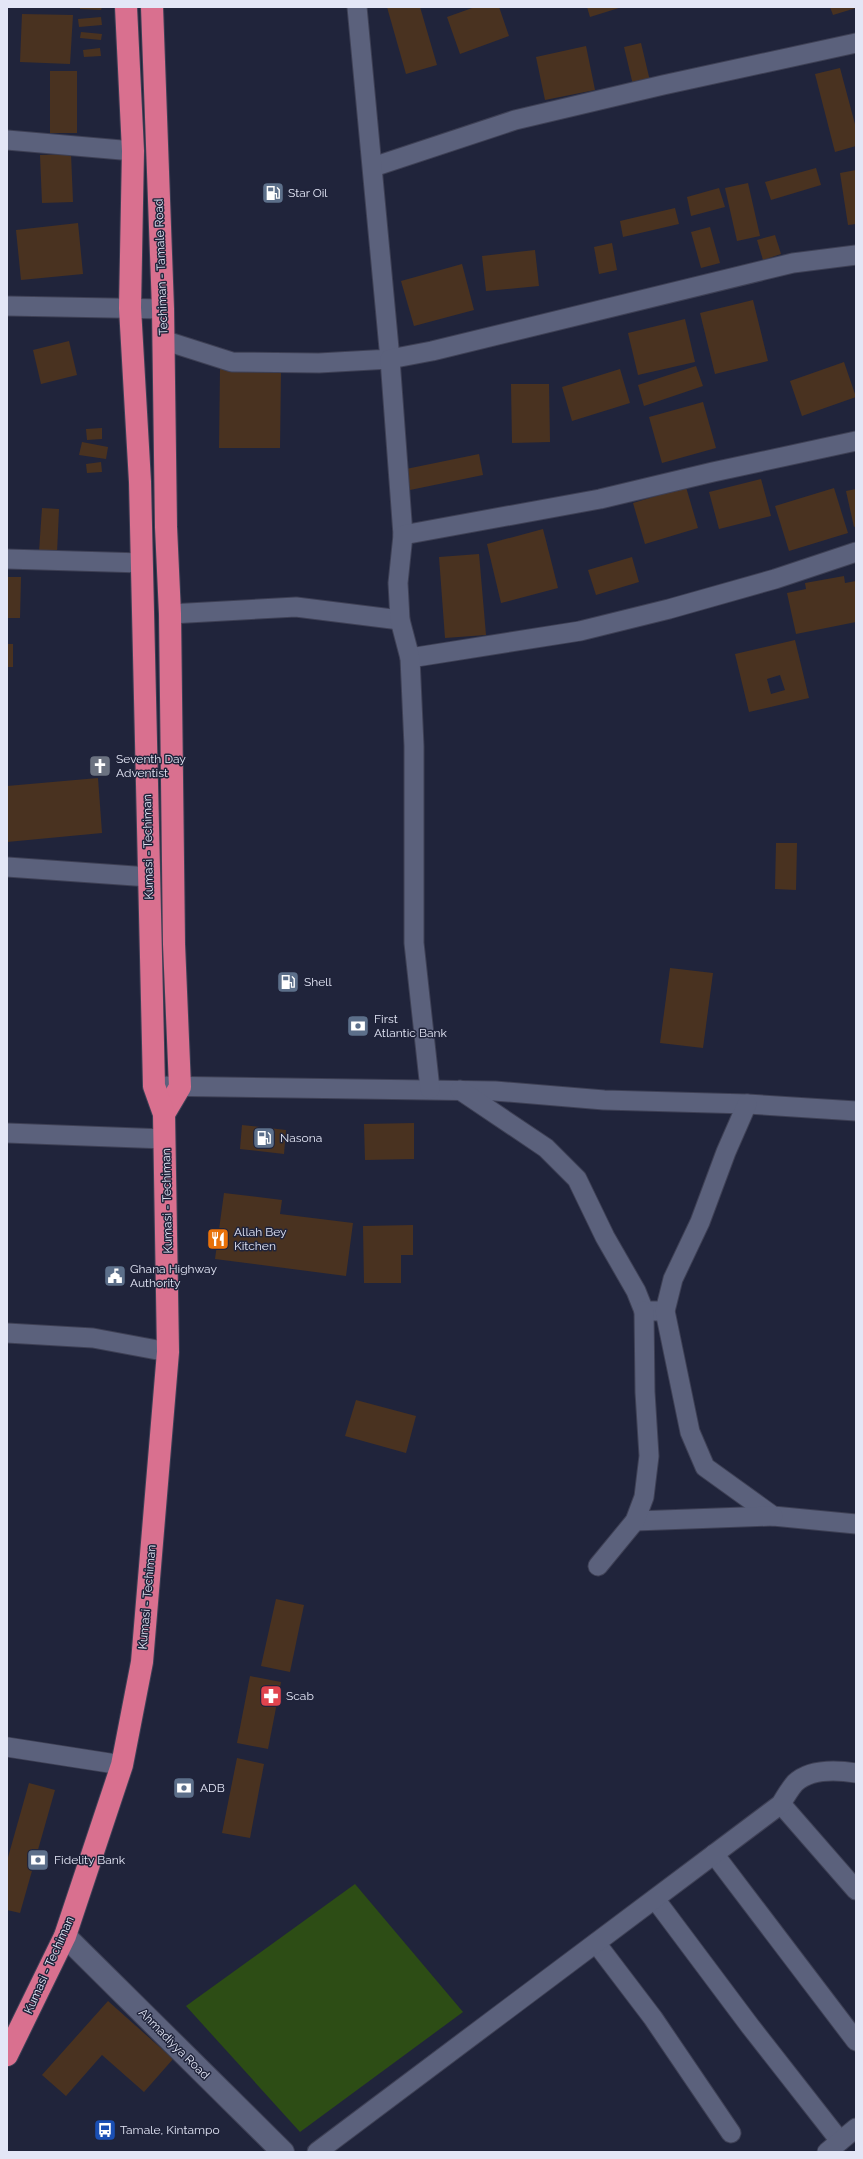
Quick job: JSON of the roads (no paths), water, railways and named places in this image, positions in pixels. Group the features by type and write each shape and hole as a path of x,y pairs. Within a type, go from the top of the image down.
{"highway":[{"path":"126,7 132,151 130,308"},
{"name":"Techiman - Tamale Road","path":"152,7 163,309 166,527"},
{"path":"131,122 156,119"},
{"name":"Kumasi - Techiman","path":"7,2055 12,2028 65,1936 122,1765 142,1662 168,1352 165,1139 164,1114 154,1086 140,482 130,308"},
{"name":"Kumasi - Techiman","path":"166,527 170,614 174,944 180,1087"},
{"path":"164,1114 180,1087"}],"street":[{"path":"357,7 390,359 403,535 398,583 400,620 410,658 414,746 414,944 430,1089"},
{"path":"373,167 515,120 663,84 856,43"},
{"path":"7,140 132,151"},
{"path":"163,340 232,362 319,363 390,359 432,351 793,263 856,255"},
{"path":"7,306 163,309"},
{"path":"403,535 600,499 856,440"},
{"path":"410,658 580,632 775,579 856,552"},
{"path":"7,559 142,563"},
{"path":"170,614 296,607 400,620"},
{"path":"7,867 149,877"},
{"path":"154,1086 495,1091 604,1100 747,1104 856,1111"},
{"path":"460,1090 546,1148 577,1179 605,1237 636,1291 644,1311 646,1392 650,1456 644,1497 635,1520 598,1566"},
{"path":"747,1104 726,1152 700,1222 672,1279 665,1311 690,1432 705,1467 773,1516"},
{"path":"7,1133 165,1139"},
{"path":"644,1311 665,1311"},
{"path":"7,1333 93,1338 168,1352"},
{"path":"635,1520 773,1516 856,1524"},
{"path":"7,1747 122,1765"},
{"path":"317,2152 781,1804 796,1783 809,1775 840,1771 856,1773"},
{"path":"781,1804 856,1890"},
{"path":"714,1854 856,2041"},
{"path":"655,1899 750,2026 835,2148 856,2128"},
{"name":"Ahmadiyya Road","path":"65,1936 283,2152"},
{"path":"596,1944 653,2018 730,2133"}],"place":[{"name":"Star Oil","path":"273,193"},
{"name":"Seventh Day Adventist","path":"100,766"},
{"name":"Shell","path":"288,982"},
{"name":"First Atlantic Bank","path":"358,1026"},
{"name":"Nasona","path":"264,1138"},
{"name":"Allah Bey Kitchen","path":"218,1239"},
{"name":"Ghana Highway Authority","path":"115,1276"},
{"name":"Scab","path":"271,1696"},
{"name":"ADB","path":"184,1788"},
{"name":"Fidelity Bank","path":"38,1860"},
{"name":"Tamale, Kintampo","path":"105,2130"}]}
